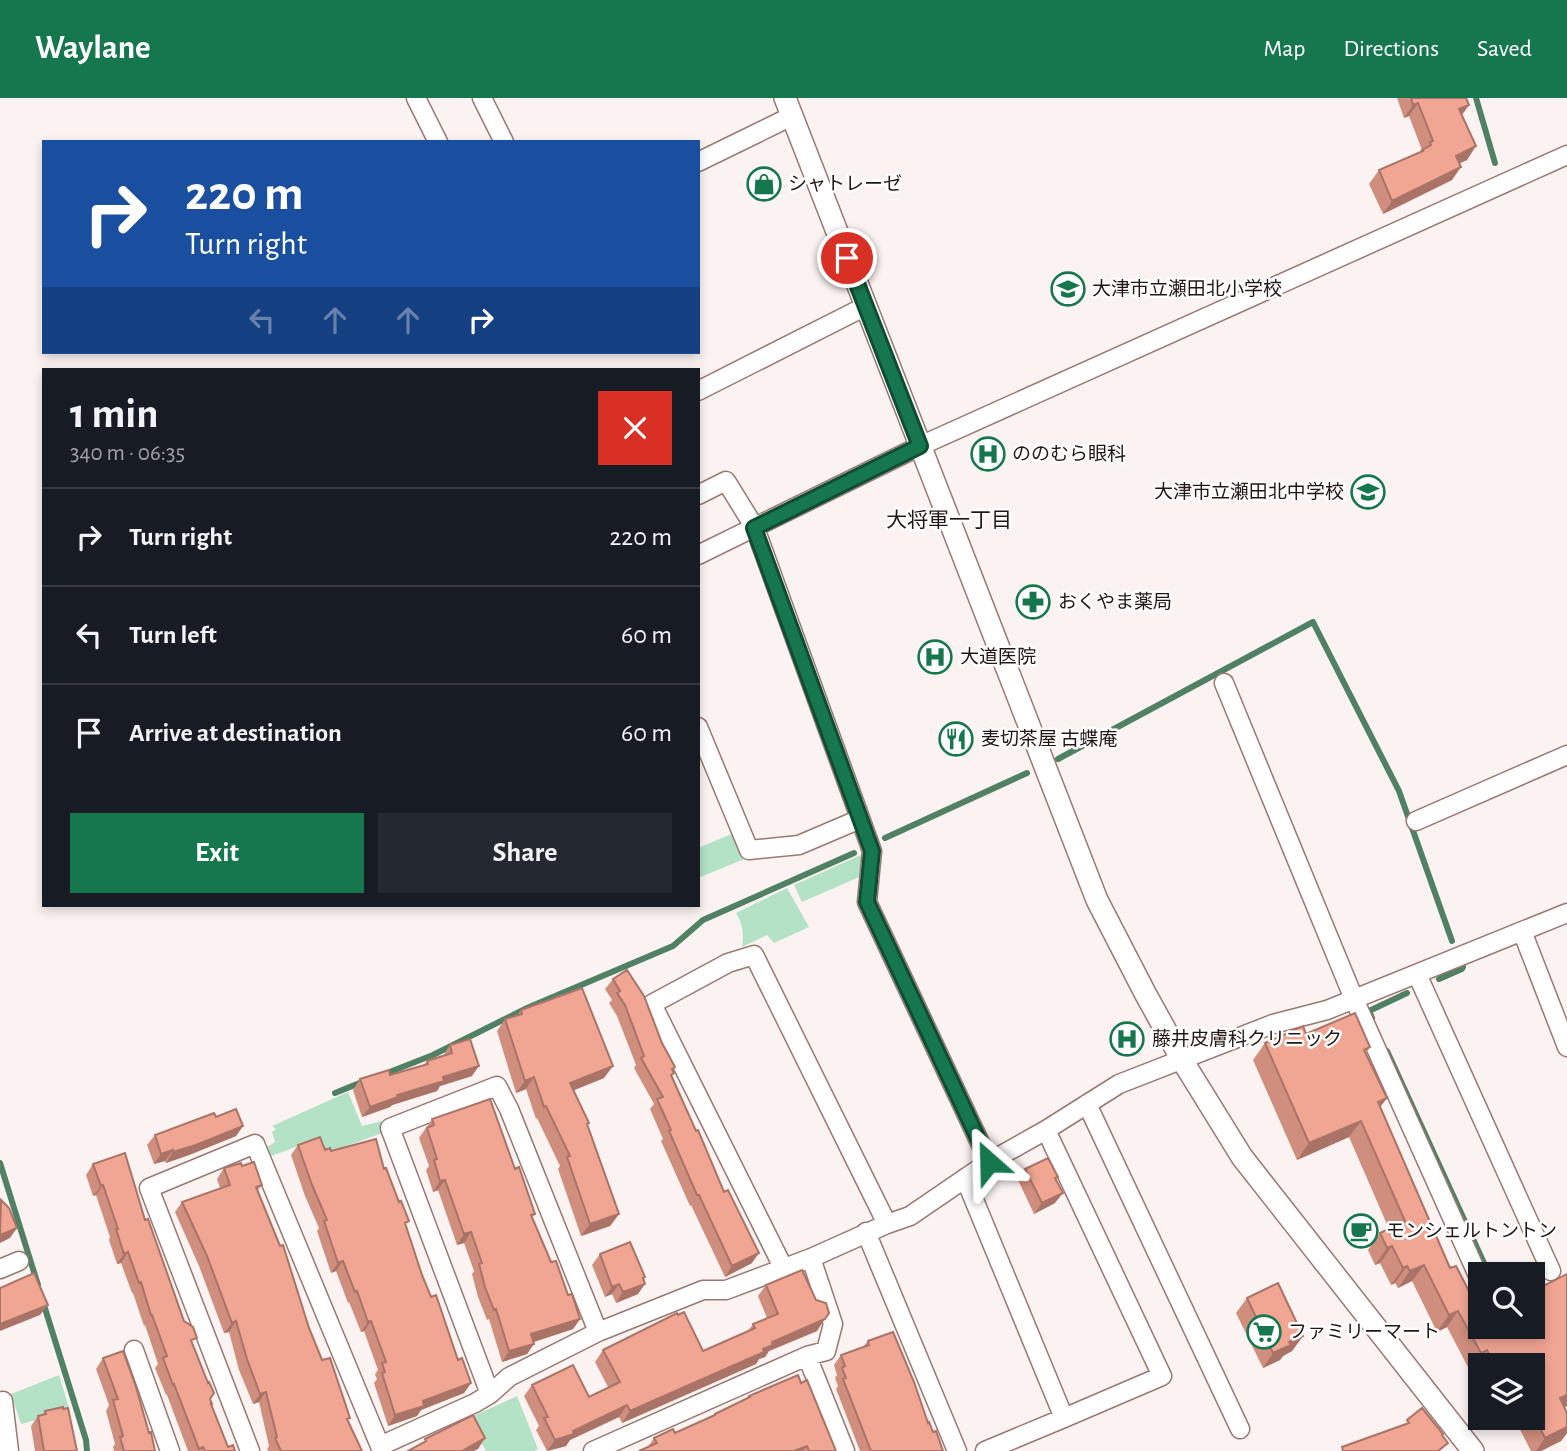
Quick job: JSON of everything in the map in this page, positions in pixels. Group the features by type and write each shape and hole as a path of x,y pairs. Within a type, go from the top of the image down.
{"street":[{"path":"416,98 437,140"},
{"path":"482,98 503,140"},
{"path":"700,161 788,107 1097,900 1144,993 1242,1157 1473,1451"},
{"path":"700,554 920,446 1567,155"},
{"path":"700,390 866,306"},
{"path":"700,494 726,481 754,528 872,851 867,902 989,1162"},
{"path":"1224,683 1354,999 1472,1262"},
{"path":"700,732 749,850 799,845 860,819"},
{"path":"1416,821 1567,754"},
{"path":"250,1451 149,1188 255,1144 380,1446 475,1404 509,1377 597,1332 703,1290 726,1290 910,1216 989,1162 1046,1130 1118,1084 1273,1024 1326,1010 1567,913"},
{"path":"1522,932 1567,1047"},
{"path":"783,1267 653,1004 728,963 754,955 887,1224"},
{"path":"1417,974 1551,1271"},
{"path":"490,1394 390,1128 497,1086 509,1109 597,1332"},
{"path":"1087,1104 1240,1429"},
{"path":"985,1451 1163,1376 1046,1130"},
{"path":"965,1178 1064,1418"},
{"path":"866,1232 957,1451"},
{"path":"593,1451 807,1356 826,1351 833,1324 811,1258"},
{"path":"0,1269 19,1261"},
{"path":"134,1350 170,1451"},
{"path":"807,1356 845,1451"},
{"path":"3,1401 9,1451"}],"green space":[{"path":"734,833 747,858 700,877 700,847"},
{"path":"865,853 864,875 802,902 794,885"},
{"path":"787,888 809,927 774,943 767,935 742,947 742,930 736,913"},
{"path":"348,1092 362,1126 382,1121 385,1132 324,1154 318,1139 271,1156 267,1147 275,1142 272,1132 276,1129 272,1126"},
{"path":"59,1375 70,1411 21,1424 11,1394"},
{"path":"517,1396 538,1449 486,1451 467,1419"}],"building":[{"path":"1411,98 1466,98 1469,105 1459,109 1476,146 1456,156 1461,167 1392,201 1379,170 1423,151 1433,141 1418,103 1413,105"},
{"path":"627,970 644,996 662,1043 675,1067 671,1075 724,1192 728,1190 759,1253 732,1266 669,1131 671,1130 657,1099 663,1097 641,1058 644,1056 625,1005 617,993 620,991 613,979"},
{"path":"582,988 613,1066 570,1083 589,1123 587,1124 619,1214 590,1224 567,1157 570,1156 546,1106 544,1107 534,1077 525,1081 505,1019 522,1014 521,1010"},
{"path":"1355,1013 1370,1047 1364,1050 1387,1098 1378,1102 1450,1268 1456,1266 1468,1289 1468,1329 1458,1311 1449,1315 1424,1265 1410,1271 1407,1266 1403,1268 1392,1246 1387,1248 1380,1233 1405,1221 1361,1121 1309,1143 1265,1043 1303,1026 1306,1034"},
{"path":"470,1039 479,1066 443,1077 444,1081 397,1095 398,1097 370,1107 360,1079 389,1070 390,1075 428,1064 427,1061 452,1053 450,1045"},
{"path":"490,1099 515,1169 519,1167 535,1214 531,1215 551,1262 556,1261 568,1295 572,1294 580,1319 531,1334 534,1344 509,1351 496,1309 494,1310 485,1287 479,1264 482,1263 471,1232 464,1234 445,1180 440,1181 434,1160 437,1159 427,1128 434,1125 432,1119"},
{"path":"236,1109 243,1126 196,1145 161,1154 155,1135 214,1113 216,1117"},
{"path":"320,1137 325,1150 330,1148 331,1151 376,1139 384,1169 386,1168 409,1221 405,1223 422,1275 431,1297 436,1295 458,1360 462,1358 471,1383 423,1401 424,1406 395,1415 382,1373 385,1372 382,1363 386,1362 371,1321 368,1322 343,1261 338,1263 324,1221 327,1220 298,1145"},
{"path":"125,1153 145,1220 148,1219 184,1321 193,1327 197,1338 191,1340 214,1393 210,1399 211,1404 228,1447 233,1445 235,1451 205,1451 203,1447 199,1449 163,1358 167,1356 141,1282 139,1283 128,1252 124,1254 103,1185 101,1186 93,1164"},
{"path":"1048,1158 1063,1193 1042,1203 1025,1169"},
{"path":"254,1162 262,1185 256,1187 280,1246 283,1245 322,1360 330,1358 350,1418 347,1419 362,1451 281,1451 275,1438 277,1437 266,1392 260,1394 236,1321 232,1323 207,1256 182,1202 230,1185 224,1168"},
{"path":"1,1200 9,1208 17,1228 0,1235"},
{"path":"630,1242 645,1277 645,1284 623,1292 619,1284 612,1287 600,1254"},
{"path":"802,1270 816,1300 826,1303 829,1313 825,1319 772,1342 773,1345 763,1349 764,1352 630,1411 627,1405 573,1431 574,1434 555,1440 544,1418 548,1417 532,1385 573,1365 589,1397 620,1382 603,1350 677,1313 678,1315 684,1312 703,1351 755,1328 753,1324 778,1314 766,1285"},
{"path":"34,1273 48,1305 0,1324 0,1288"},
{"path":"1567,1274 1567,1395 1560,1398 1567,1413 1567,1427 1545,1438 1541,1430 1545,1430 1545,1353 1488,1353 1487,1350 1481,1353 1473,1339 1545,1339 1545,1285"},
{"path":"1278,1283 1303,1336 1273,1353 1247,1298"},
{"path":"893,1332 928,1423 933,1432 936,1431 943,1451 871,1451 843,1379 846,1378 842,1368 845,1366 841,1355 869,1345 868,1341"},
{"path":"123,1351 155,1451 124,1451 120,1437 123,1436 113,1400 118,1399 103,1358"},
{"path":"798,1375 801,1383 807,1380 836,1451 809,1451 807,1446 794,1451 639,1451 657,1443 654,1438 673,1429 675,1433"},
{"path":"68,1408 77,1451 44,1451 38,1416 46,1414 45,1411"},
{"path":"1422,1408 1448,1443 1438,1451 1343,1451 1342,1447 1409,1423 1407,1420"},
{"path":"473,1415 485,1438 462,1451 408,1451 426,1441 425,1439"}],"waterway":[{"path":"1476,98 1495,163"},
{"path":"1058,759 1313,622 1399,791 1452,941"},
{"path":"885,838 1027,773"},
{"path":"382,1075 433,1055 527,1008 673,946 703,920 854,853"},
{"path":"1439,979 1463,967"},
{"path":"1372,1018 1369,1011 1407,993"},
{"path":"1387,1051 1484,1262"},
{"path":"335,1093 362,1082"},
{"path":"0,1163 38,1285"},
{"path":"43,1302 86,1440 87,1451"}],"place":[{"name":"シャトレーゼ","path":"764,184"},
{"name":"大津市立瀬田北小学校","path":"1068,289"},
{"name":"ののむら眼科","path":"988,454"},
{"name":"大津市立瀬田北中学校","path":"1368,492"},
{"name":"おくやま薬局","path":"1033,602"},
{"name":"大道医院","path":"935,657"},
{"name":"麦切茶屋 古蝶庵","path":"956,739"},
{"name":"藤井皮膚科クリニック","path":"1127,1039"},
{"name":"モンシェルトントン","path":"1361,1231"},
{"name":"ファミリーマート","path":"1264,1332"}],"district":[{"name":"大将軍一丁目","path":"949,520"}],"route":[{"path":"847,258 920,446 754,528 872,851 867,902 989,1162"}]}
